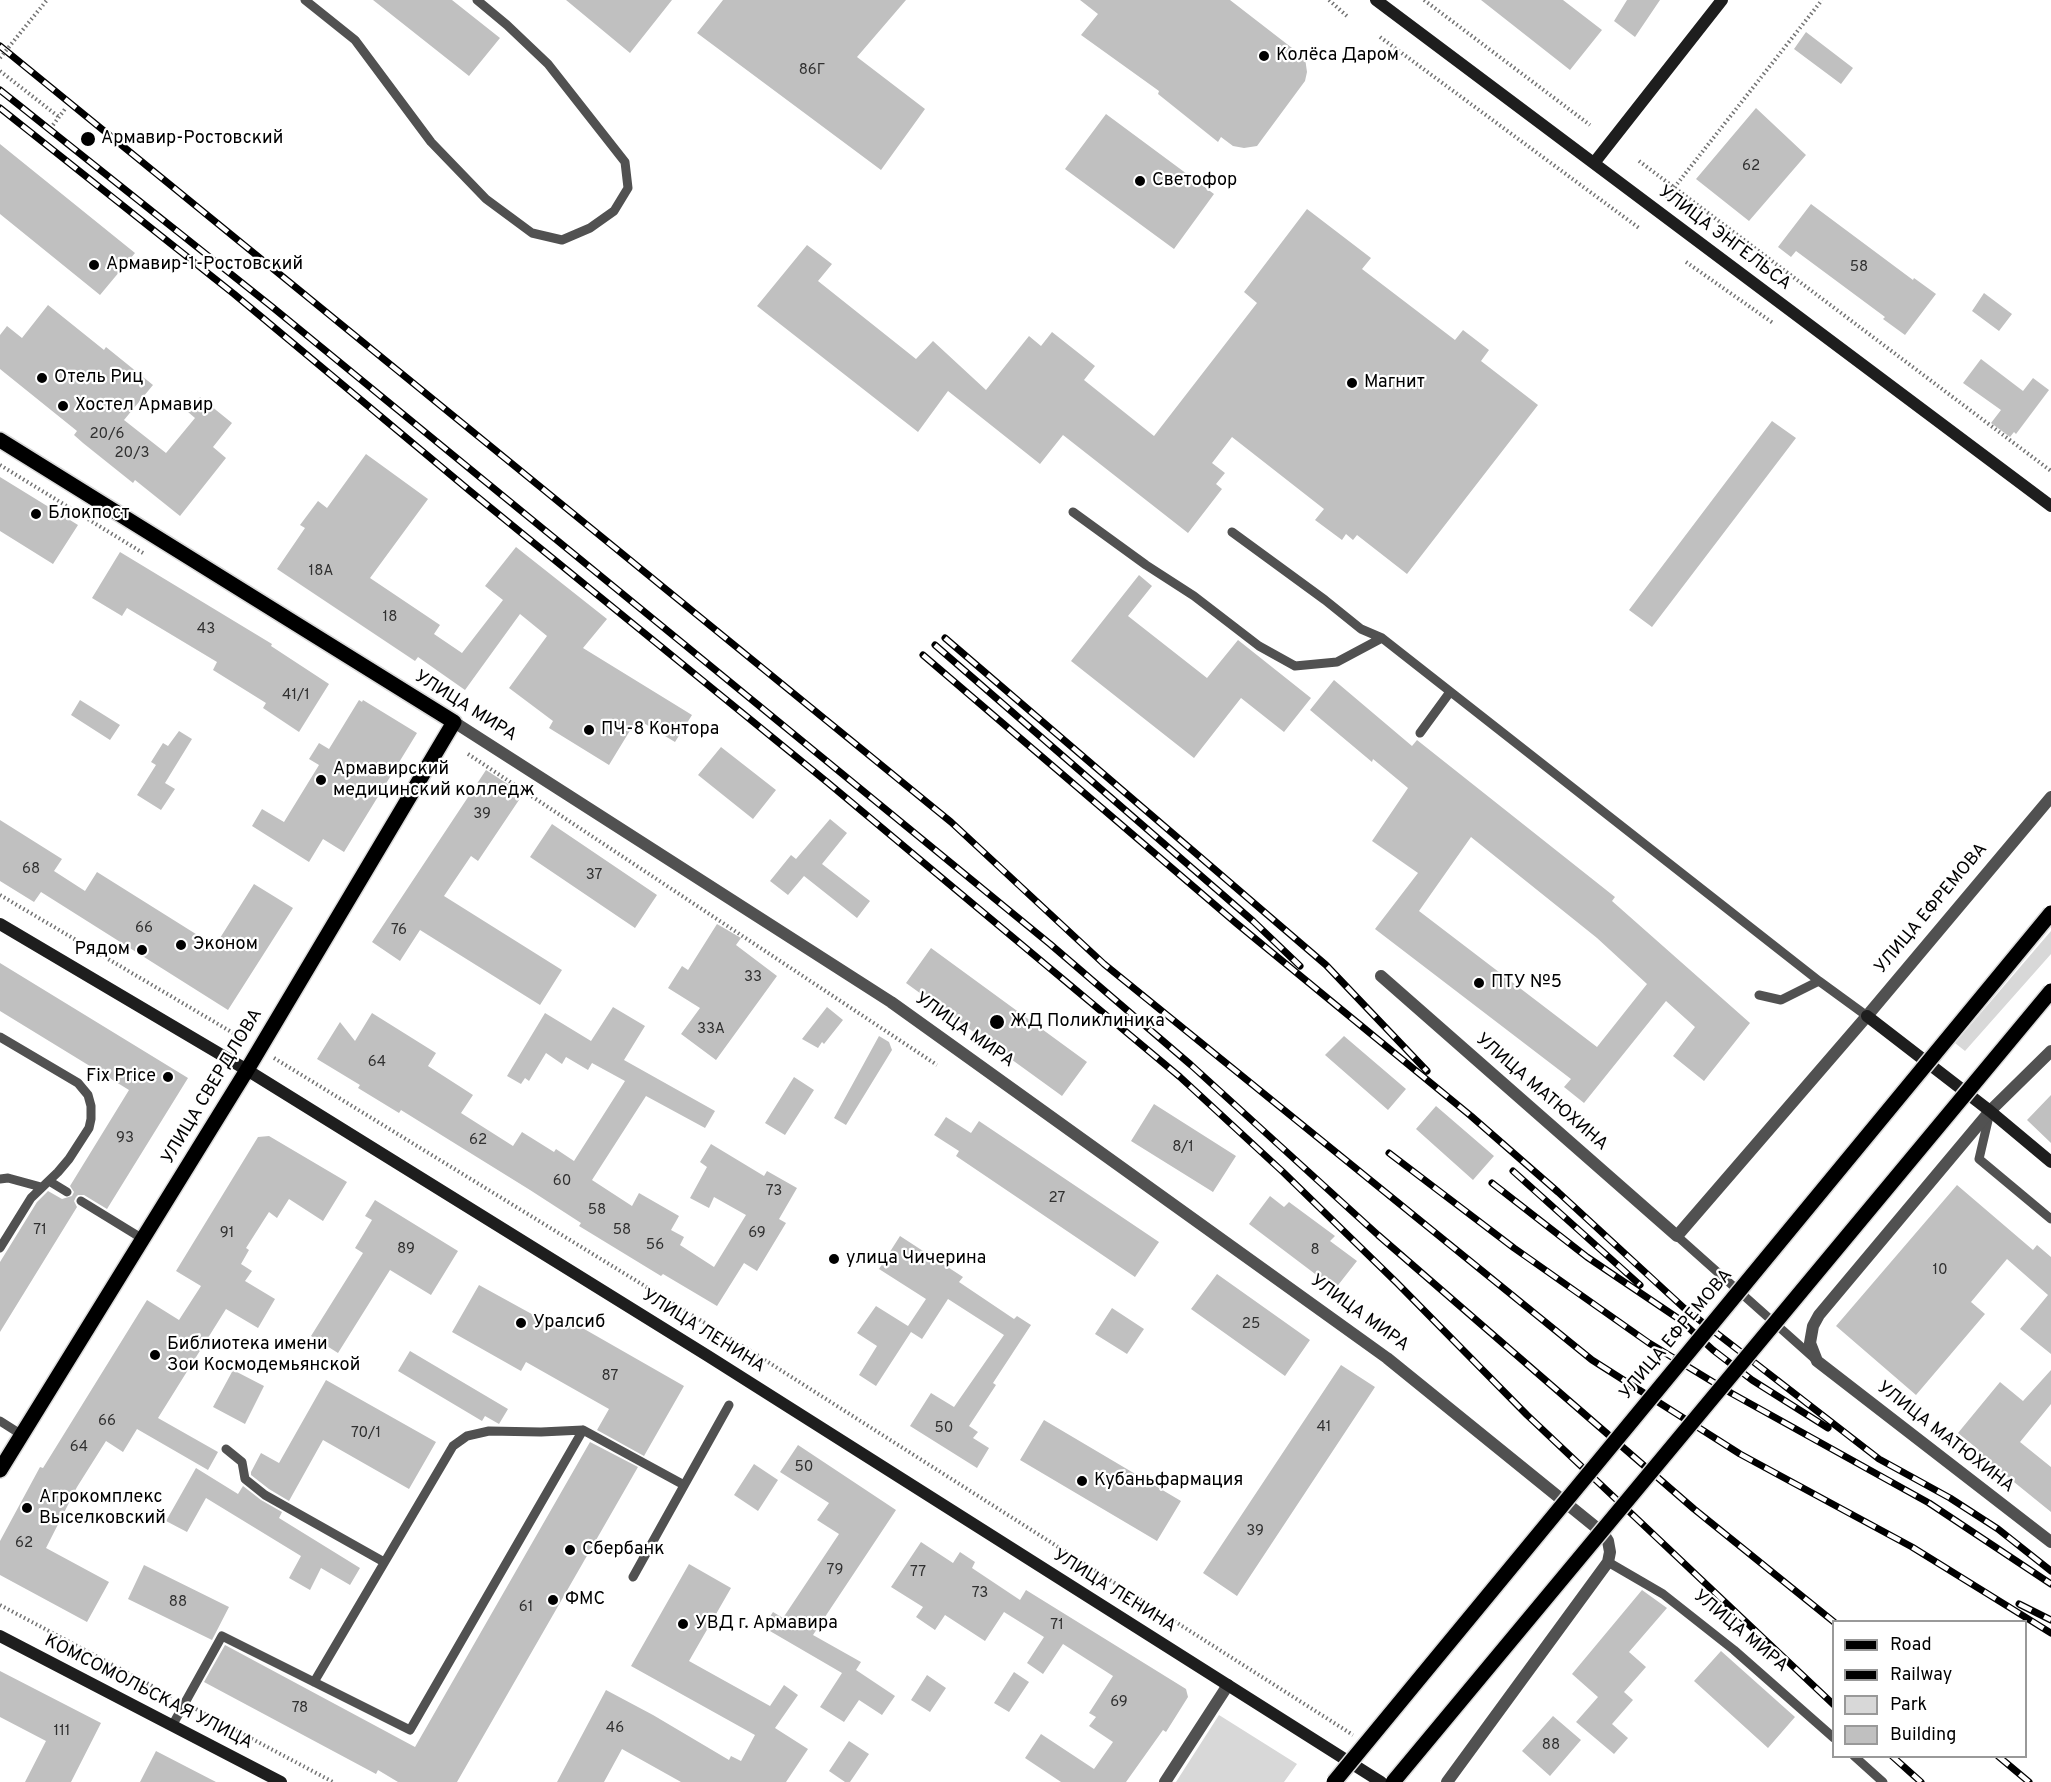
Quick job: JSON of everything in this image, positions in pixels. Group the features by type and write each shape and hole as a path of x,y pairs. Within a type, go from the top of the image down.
{"main road":[{"name":"УЛИЦА МИРА","path":"0,440 454,722"},
{"name":"УЛИЦА СВЕРДЛОВА","path":"0,1470 248,1070 454,722"},
{"name":"УЛИЦА ЕФРЕМОВА","path":"1334,1782 2051,913"},
{"path":"1393,1782 2051,991"}],"street":[{"name":"УЛИЦА ЭНГЕЛЬСА","path":"1376,0 2051,506"},
{"path":"1594,163 1722,0"},
{"name":"УЛИЦА МИРА","path":"454,722 891,1002 1322,1311 1410,1376 1603,1533 1608,1541 1610,1552 1608,1562"},
{"name":"УЛИЦА ЕФРЕМОВА","path":"1677,1236 1867,1016 2051,796"},
{"name":"УЛИЦА ЛЕНИНА","path":"0,924 248,1070 708,1356 1381,1782"},
{"name":"УЛИЦА МАТЮХИНА","path":"1381,976 1677,1236"},
{"path":"1867,1016 1990,1111 2051,1162"},
{"path":"1817,1361 1810,1343 1819,1315 1990,1111 2051,1051"},
{"name":"УЛИЦА МАТЮХИНА","path":"1817,1361 2051,1542"},
{"path":"1447,1782 1608,1562"},
{"name":"КОМСОМОЛЬСКАЯ УЛИЦА","path":"0,1636 281,1782"},
{"path":"1165,1782 1228,1685"}],"lane":[{"path":"305,0 355,40 431,142 486,199 532,233 561,240 590,228 614,211 628,188 626,162 548,64 477,0"},
{"path":"1073,512 1146,565 1194,596 1259,646 1295,666 1337,662 1382,638"},
{"path":"1232,532 1361,629 1382,638 1819,981 1867,1016"},
{"path":"1420,733 1450,692"},
{"path":"1759,994 1781,1000 1819,981"},
{"path":"0,1037 78,1083 88,1095 91,1106 89,1128 63,1167 31,1198 0,1248"},
{"path":"1990,1111 1979,1159 2051,1219"},
{"path":"0,1179 8,1178 45,1184 67,1192"},
{"path":"81,1201 143,1239"},
{"path":"1677,1236 1817,1361"},
{"path":"633,1577 729,1405"},
{"path":"0,1421 22,1435"},
{"path":"314,1682 453,1446 467,1436 489,1431 583,1430 684,1485"},
{"path":"171,1726 222,1636 410,1730 583,1430"},
{"path":"226,1449 242,1462 246,1479 265,1495 384,1562"},
{"name":"УЛИЦА МИРА","path":"1608,1562 1672,1601 1734,1650 1832,1737"},
{"path":"1856,1758 1883,1782"}],"path":[{"path":"0,58 47,0"},
{"path":"1329,0 1349,18"},
{"path":"1424,0 1590,125"},
{"path":"1664,201 1822,0"},
{"path":"1380,37 1639,228"},
{"path":"0,71 59,117"},
{"path":"53,125 65,109"},
{"path":"1639,161 2051,471"},
{"path":"1686,262 1773,323"},
{"path":"0,465 152,558"},
{"path":"444,738 937,1065"},
{"path":"0,895 260,1049 757,1355 1357,1737"},
{"path":"0,1605 333,1782"}],"green space":[{"path":"2051,931 2051,954 1965,1051 1955,1043"},
{"path":"1219,1715 1297,1764 1284,1782 1176,1782"}],"building":[{"path":"373,0 452,0 500,38 469,76"},
{"path":"566,0 672,0 630,53"},
{"path":"723,0 906,0 857,57 925,109 881,170 697,33"},
{"path":"1080,0 1230,0 1305,58 1307,72 1305,81 1257,146 1244,148 1233,146 1221,137 1218,142 1158,94 1159,91 1081,35 1098,14"},
{"path":"1481,0 1563,0 1602,30 1570,70"},
{"path":"1627,0 1660,0 1635,37 1614,21"},
{"path":"1806,32 1853,68 1841,84 1794,49"},
{"path":"1756,108 1806,155 1749,221 1696,179"},
{"name":"Светофор","path":"1106,114 1214,194 1174,249 1065,169"},
{"name":"Армавир-1-Ростовский","path":"0,144 135,253 100,295 0,214"},
{"path":"1811,204 1913,280 1914,278 1936,294 1905,335 1883,319 1885,317 1796,251 1791,257 1778,247"},
{"name":"Магнит","path":"1307,209 1371,258 1362,269 1455,340 1463,330 1489,350 1481,361 1538,405 1407,574 1357,535 1353,540 1346,534 1342,540 1315,520 1324,509 1232,437 1212,463 1225,473 1216,484 1222,489 1188,533 1063,435 1040,464 948,391 918,432 757,306 807,245 832,264 818,281 916,359 933,341 986,390 1029,336 1041,346 1052,332 1095,366 1084,380 1154,436 1257,303 1244,292"},
{"path":"1984,293 2012,314 1999,331 1972,311"},
{"path":"48,305 104,350 106,347 153,385 124,420 166,453 195,418 188,412 200,397 232,423 213,447 226,458 180,516 135,480 133,483 83,443 74,435 77,431 0,369 0,335 7,326 22,338"},
{"path":"1981,359 2023,391 2033,378 2049,390 2016,434 2014,432 2010,437 1991,423 2001,410 1963,383"},
{"path":"1772,421 1796,438 1652,627 1629,610"},
{"path":"366,454 428,499 370,578 440,625 434,634 462,653 503,600 485,586 516,547 607,619 583,648 692,715 675,742 637,719 609,765 549,728 553,721 509,688 547,636 520,614 465,690 418,657 415,661 277,569 305,528 300,525 318,501 327,508"},
{"path":"0,477 78,525 53,564 0,531"},
{"path":"120,552 272,644 271,646 329,684 299,732 263,708 266,703 213,670 217,662 127,608 122,616 92,598"},
{"path":"1139,575 1152,586 1128,616 1207,678 1238,640 1311,698 1284,732 1241,698 1194,758 1071,661"},
{"path":"1334,680 1412,746 1417,740 1615,897 1612,901 1750,1023 1704,1081 1673,1056 1695,1027 1666,1001 1584,1103 1564,1087 1571,1079 1375,929 1418,873 1372,841 1408,788 1373,759 1372,762 1310,710","holes":["1471,837 1597,938 1647,984 1597,1047 1419,911"]},
{"path":"80,700 120,725 110,740 71,715"},
{"path":"359,700 362,702 363,700 417,733 344,852 323,839 309,862 252,826 262,809 284,822 319,765 309,759 319,743 329,749"},
{"path":"179,731 192,739 165,783 175,789 161,810 137,795 156,765 151,762 163,743 168,746"},
{"path":"721,747 776,790 753,819 698,775"},
{"path":"486,770 523,794 478,861 471,856 444,896 562,970 540,1005 420,930 400,961 372,942"},
{"path":"830,819 847,833 822,864 870,901 857,918 804,876 788,895 770,881 791,855 796,859"},
{"path":"0,820 62,859 54,871 85,891 97,872 215,946 254,884 293,908 228,1010 41,892 34,902 0,881"},
{"path":"552,824 657,895 635,928 530,857"},
{"path":"717,924 741,938 736,945 777,976 716,1060 681,1034 700,1008 668,988 682,966 688,970"},
{"name":"ЖД Поликлиника","path":"931,948 1087,1062 1062,1096 906,983"},
{"path":"0,963 188,1078 107,1209 84,1195 76,1197 74,1201 77,1207 0,1332 0,1262 37,1202 48,1191 62,1199 72,1196 74,1192 70,1186 129,1090 0,1011"},
{"path":"613,1007 645,1026 624,1060 715,1111 705,1128 646,1096 592,1180 632,1206 639,1193 679,1216 671,1230 684,1237 680,1245 714,1267 746,1215 714,1197 709,1208 690,1198 707,1167 700,1162 711,1144 764,1176 767,1171 797,1188 779,1219 786,1223 757,1271 744,1263 717,1306 663,1274 661,1276 579,1226 581,1223 530,1190 401,1110 399,1113 358,1088 360,1085 317,1059 340,1022 355,1041 372,1013 436,1053 428,1066 473,1095 461,1113 513,1146 522,1132 554,1152 556,1149 574,1161 625,1081 592,1063 588,1070 566,1057 562,1064 546,1053 529,1081 525,1078 521,1084 507,1076 545,1013 591,1041"},
{"path":"827,1007 843,1020 824,1044 822,1042 818,1048 802,1039"},
{"path":"879,1036 889,1042 892,1050 846,1125 834,1118"},
{"path":"1344,1036 1406,1089 1388,1110 1325,1055"},
{"path":"794,1077 814,1090 785,1135 765,1123"},
{"path":"2051,1095 2051,1143 2027,1120"},
{"path":"1154,1104 1236,1156 1213,1192 1131,1141"},
{"path":"1436,1106 1494,1156 1473,1180 1416,1129"},
{"path":"946,1117 971,1133 979,1121 1159,1242 1135,1277 956,1156 959,1151 934,1135"},
{"path":"269,1136 347,1182 323,1221 289,1199 277,1218 269,1212 246,1248 249,1250 241,1264 252,1271 245,1281 275,1299 258,1328 226,1309 158,1418 218,1452 208,1470 137,1429 123,1452 106,1441 77,1487 46,1548 109,1582 87,1622 0,1575 0,1541 40,1467 43,1468 147,1300 179,1320 201,1286 176,1271 258,1137"},
{"path":"1957,1185 2033,1250 2037,1245 2051,1257 2051,1354 2020,1329 2048,1295 2007,1259 1971,1302 1985,1314 1916,1395 1836,1326"},
{"path":"1270,1196 1284,1207 1289,1202 1335,1236 1330,1241 1357,1261 1335,1289 1249,1224"},
{"path":"375,1200 458,1251 431,1295 390,1270 338,1353 311,1336 363,1253 355,1248 372,1220 365,1216"},
{"path":"900,1236 963,1277 959,1282 1014,1319 1017,1316 1031,1325 993,1383 996,1385 969,1426 978,1432 973,1438 989,1448 977,1468 910,1426 931,1393 954,1407 1004,1335 948,1299 922,1339 911,1332 876,1386 859,1375 877,1346 857,1333 876,1306 908,1326 926,1299 879,1269"},
{"path":"1217,1274 1310,1340 1285,1376 1191,1309"},
{"path":"479,1285 559,1329 565,1318 684,1386 644,1456 597,1430 609,1409 526,1362 521,1371 452,1332"},
{"path":"1112,1308 1144,1329 1127,1354 1095,1334"},
{"path":"410,1351 508,1409 499,1424 485,1416 482,1421 398,1371"},
{"path":"1341,1365 1375,1387 1237,1596 1203,1573"},
{"path":"233,1370 264,1386 245,1424 213,1407"},
{"path":"2051,1370 2051,1404 2020,1442 2051,1467 2051,1512 1977,1452 1979,1450 1958,1433 2000,1382 2023,1401"},
{"path":"326,1380 436,1442 409,1489 323,1440 289,1501 251,1475 261,1453 279,1463"},
{"path":"1044,1420 1181,1501 1157,1541 1020,1460"},
{"path":"590,1442 638,1467 457,1782 398,1782 378,1770 376,1774 204,1682 225,1645 415,1747"},
{"path":"798,1445 896,1510 813,1635 861,1662 856,1670 895,1696 882,1715 859,1700 844,1722 820,1707 842,1673 763,1627 773,1612 783,1618 839,1534 817,1520 829,1503 780,1472"},
{"path":"754,1464 778,1480 758,1511 734,1495"},
{"path":"196,1468 238,1494 243,1486 282,1512 279,1518 360,1568 350,1585 321,1568 310,1590 289,1578 301,1556 206,1498 187,1532 166,1521"},
{"path":"921,1542 953,1563 960,1552 975,1562 972,1568 1020,1600 1026,1590 1186,1689 1188,1697 1166,1732 1163,1730 1126,1782 1061,1782 1025,1758 1041,1734 1094,1769 1113,1742 1089,1726 1096,1717 1089,1713 1113,1676 1063,1644 1043,1674 1027,1663 1044,1637 1004,1612 985,1641 945,1615 935,1630 916,1617 923,1607 891,1587"},
{"path":"689,1564 731,1588 689,1661 770,1706 784,1685 798,1695 775,1728 808,1749 786,1782 681,1782 622,1749 604,1782 557,1782 606,1690 729,1760 731,1756 741,1761 755,1735 631,1666"},
{"path":"144,1565 229,1607 212,1640 128,1599"},
{"path":"1642,1590 1667,1608 1629,1652 1646,1667 1624,1692 1633,1700 1612,1724 1628,1738 1614,1754 1576,1722 1598,1697 1572,1674"},
{"path":"1721,1651 1795,1717 1768,1748 1694,1681"},
{"path":"0,1671 101,1723 71,1782 25,1782 46,1741 0,1717"},
{"path":"1014,1672 1029,1682 1009,1712 994,1703"},
{"path":"927,1675 946,1688 930,1712 911,1700"},
{"path":"1553,1716 1581,1740 1550,1776 1522,1751"},
{"path":"849,1741 869,1754 850,1782 845,1782 829,1771"},
{"path":"156,1751 216,1782 140,1782"}],"railway":[{"path":"0,46 951,822 1104,964 1592,1360 1740,1454 1912,1547 2051,1633"},
{"path":"0,90 271,306 1050,944 1191,1065 1378,1235 1694,1509 1832,1620"},
{"path":"0,108 234,294 470,491 827,782 1180,1077 1283,1172 1397,1283 1527,1415 1832,1703"},
{"path":"945,638 1326,965 1427,1071"},
{"path":"935,645 1253,921 1300,966"},
{"path":"923,655 1236,923 1471,1116 1684,1308 1879,1459 1950,1498 1998,1529 2051,1571"},
{"path":"1389,1153 1514,1248 1649,1343 1731,1393 1929,1503 2051,1584"},
{"path":"1513,1171 1640,1285"},
{"path":"1492,1183 1587,1257 1679,1319 1713,1350 1752,1380 1828,1428"},
{"path":"2019,1604 2051,1620"},
{"path":"1894,1758 1921,1782"},
{"path":"2000,1758 2029,1782"}],"place":[{"name":"Колёса Даром","path":"1264,56"},
{"name":"Армавир-Ростовский","path":"88,139"},
{"name":"Светофор","path":"1140,181"},
{"name":"Армавир-1-Ростовский","path":"94,265"},
{"name":"Отель Риц","path":"42,378"},
{"name":"Магнит","path":"1352,383"},
{"name":"Хостел Армавир","path":"63,406"},
{"name":"Блокпост","path":"36,514"},
{"name":"ПЧ-8 Контора","path":"589,730"},
{"name":"Армавирский медицинский колледж","path":"321,780"},
{"name":"Эконом","path":"181,945"},
{"name":"Рядом","path":"142,950"},
{"name":"ПТУ №5","path":"1479,983"},
{"name":"ЖД Поликлиника","path":"997,1022"},
{"name":"Fix Price","path":"168,1077"},
{"name":"улица Чичерина","path":"834,1259"},
{"name":"Уралсиб","path":"521,1323"},
{"name":"Библиотека имени Зои Космодемьянской","path":"155,1355"},
{"name":"Кубаньфармация","path":"1082,1481"},
{"name":"Агрокомплекс Выселковский","path":"27,1508"},
{"name":"Сбербанк","path":"570,1550"},
{"name":"ФМС","path":"553,1600"},
{"name":"УВД г. Армавира","path":"683,1624"}]}
